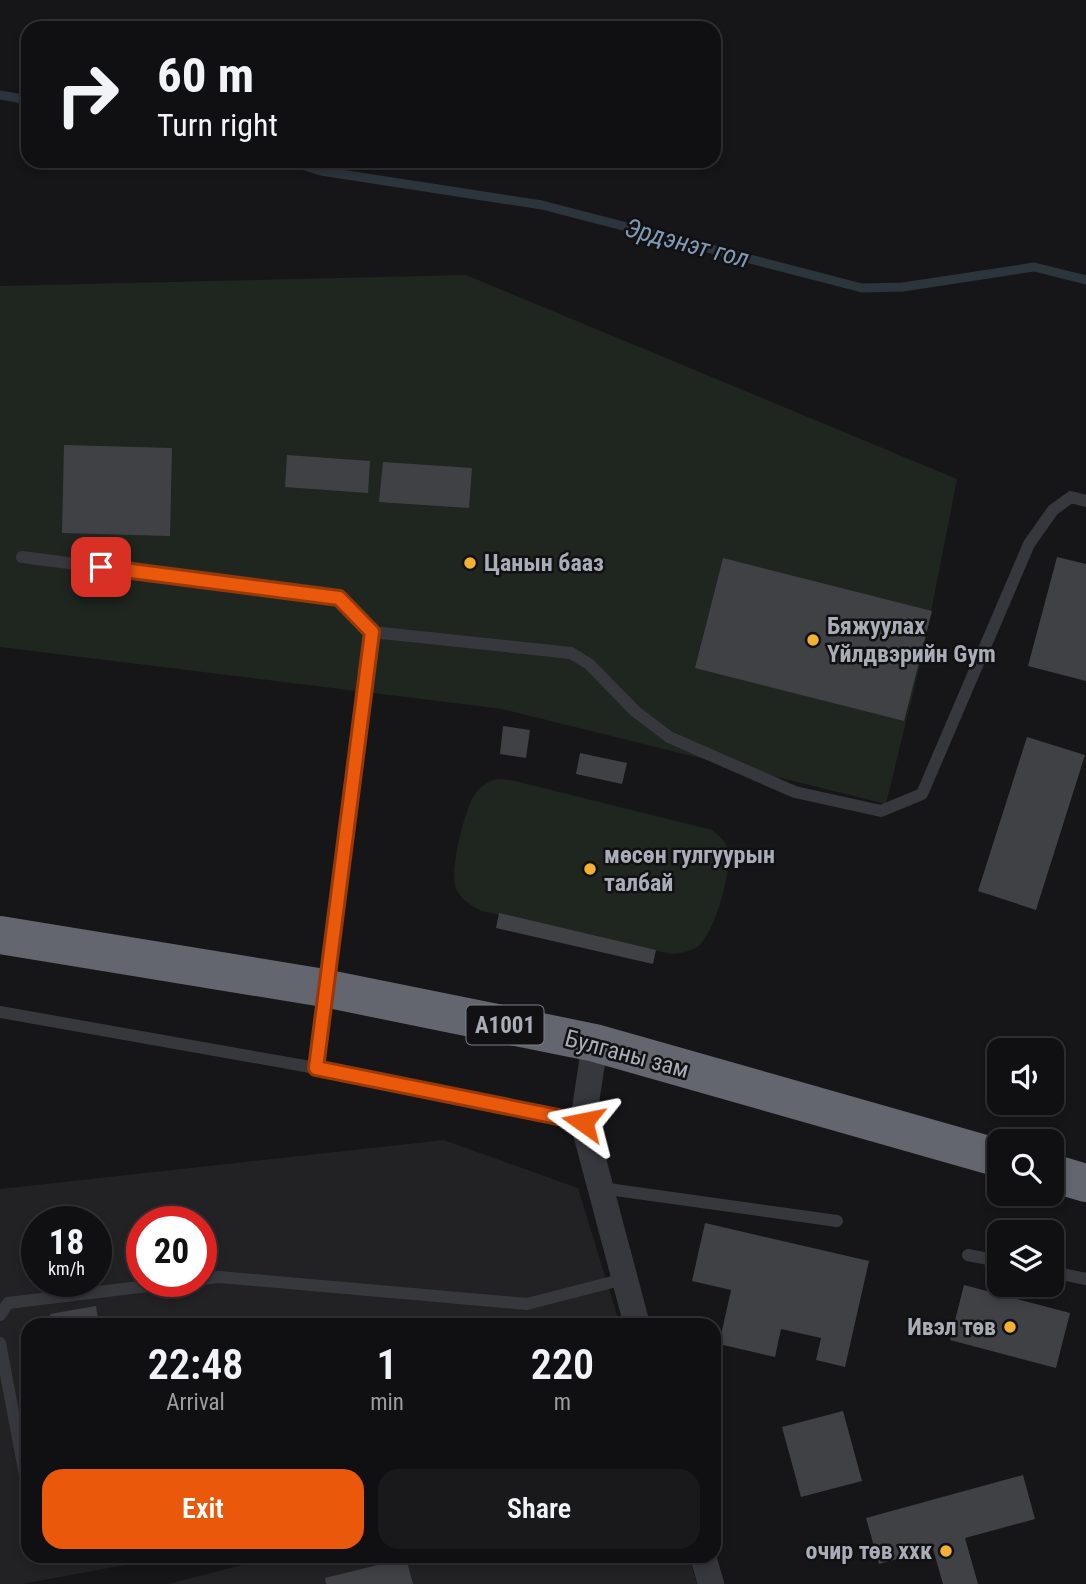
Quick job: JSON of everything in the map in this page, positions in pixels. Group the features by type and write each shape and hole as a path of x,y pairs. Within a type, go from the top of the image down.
{"highway":[{"name":"Булганы зам","path":"0,935 324,988 595,1043 987,1155"},
{"path":"1064,1177 1086,1183"}],"street":[{"path":"595,1043 583,1122 635,1318"},
{"path":"705,1563 711,1584"}],"lane":[{"path":"22,557 339,598 372,632 571,653 589,664 635,711 669,737 795,792 881,811 922,794 1028,544 1053,510 1071,497 1086,501"},
{"path":"316,1068 324,988 372,632"},
{"path":"0,1012 316,1068 583,1122"},
{"path":"600,1188 837,1221"},
{"path":"968,1255 987,1259"},
{"path":"1064,1274 1086,1279"},
{"path":"217,1277 527,1304 624,1279"},
{"path":"0,1315 8,1303 126,1289"},
{"path":"0,1343 21,1454"}],"shaded area":[{"name":"Цанын бааз","path":"466,275 957,479 924,648 886,804 502,709 0,647 0,286"},
{"name":"мөсөн гулгуурын талбай","path":"511,780 712,830 726,844 729,860 720,902 703,941 691,950 671,954 482,911 465,901 457,890 454,876 463,825 475,794 490,781"},
{"path":"444,1140 578,1188 618,1318 21,1318 21,1563 135,1563 22,1584 0,1584 0,1189"},
{"path":"250,1563 691,1563 697,1584 168,1584"}],"building":[{"path":"64,445 172,448 170,536 62,533"},
{"path":"287,455 370,461 368,493 285,487"},
{"path":"383,462 472,468 469,508 379,502"},
{"path":"1057,557 1086,564 1086,681 1028,666"},
{"name":"Бяжуулах Үйлдвэрийн Gym","path":"723,558 932,611 904,721 695,668"},
{"path":"503,726 530,730 526,758 500,754"},
{"path":"1027,737 1085,755 1036,910 978,891"},
{"path":"580,753 627,763 622,784 576,774"},
{"path":"499,913 656,950 653,964 496,928"},
{"path":"705,1223 869,1261 845,1367 816,1360 821,1338 781,1329 775,1357 721,1344 731,1290 692,1281"},
{"name":"Ивэл төв","path":"964,1285 987,1291 987,1297 1009,1297 1070,1313 1056,1368 950,1340"},
{"path":"96,1306 98,1318 51,1318 50,1314"},
{"path":"843,1411 862,1481 801,1497 782,1427"},
{"path":"1023,1475 1035,1519 965,1538 978,1584 943,1584 933,1549 879,1564 866,1518"},
{"path":"386,1563 407,1563 413,1584 326,1584 325,1578"}],"waterway":[{"name":"Эрдэнэт гол","path":"0,95 21,99"},
{"name":"Эрдэнэт гол","path":"311,168 542,205 862,288 903,287 1034,267 1086,280"}],"place":[{"name":"Цанын бааз","path":"470,563"},
{"name":"Бяжуулах Үйлдвэрийн Gym","path":"813,640"},
{"name":"мөсөн гулгуурын талбай","path":"590,869"},
{"name":"Ивэл төв","path":"1010,1327"},
{"name":"очир төв ххк","path":"946,1551"}],"route":[{"path":"101,567 339,598 372,632 324,988 316,1068 583,1122"}]}
